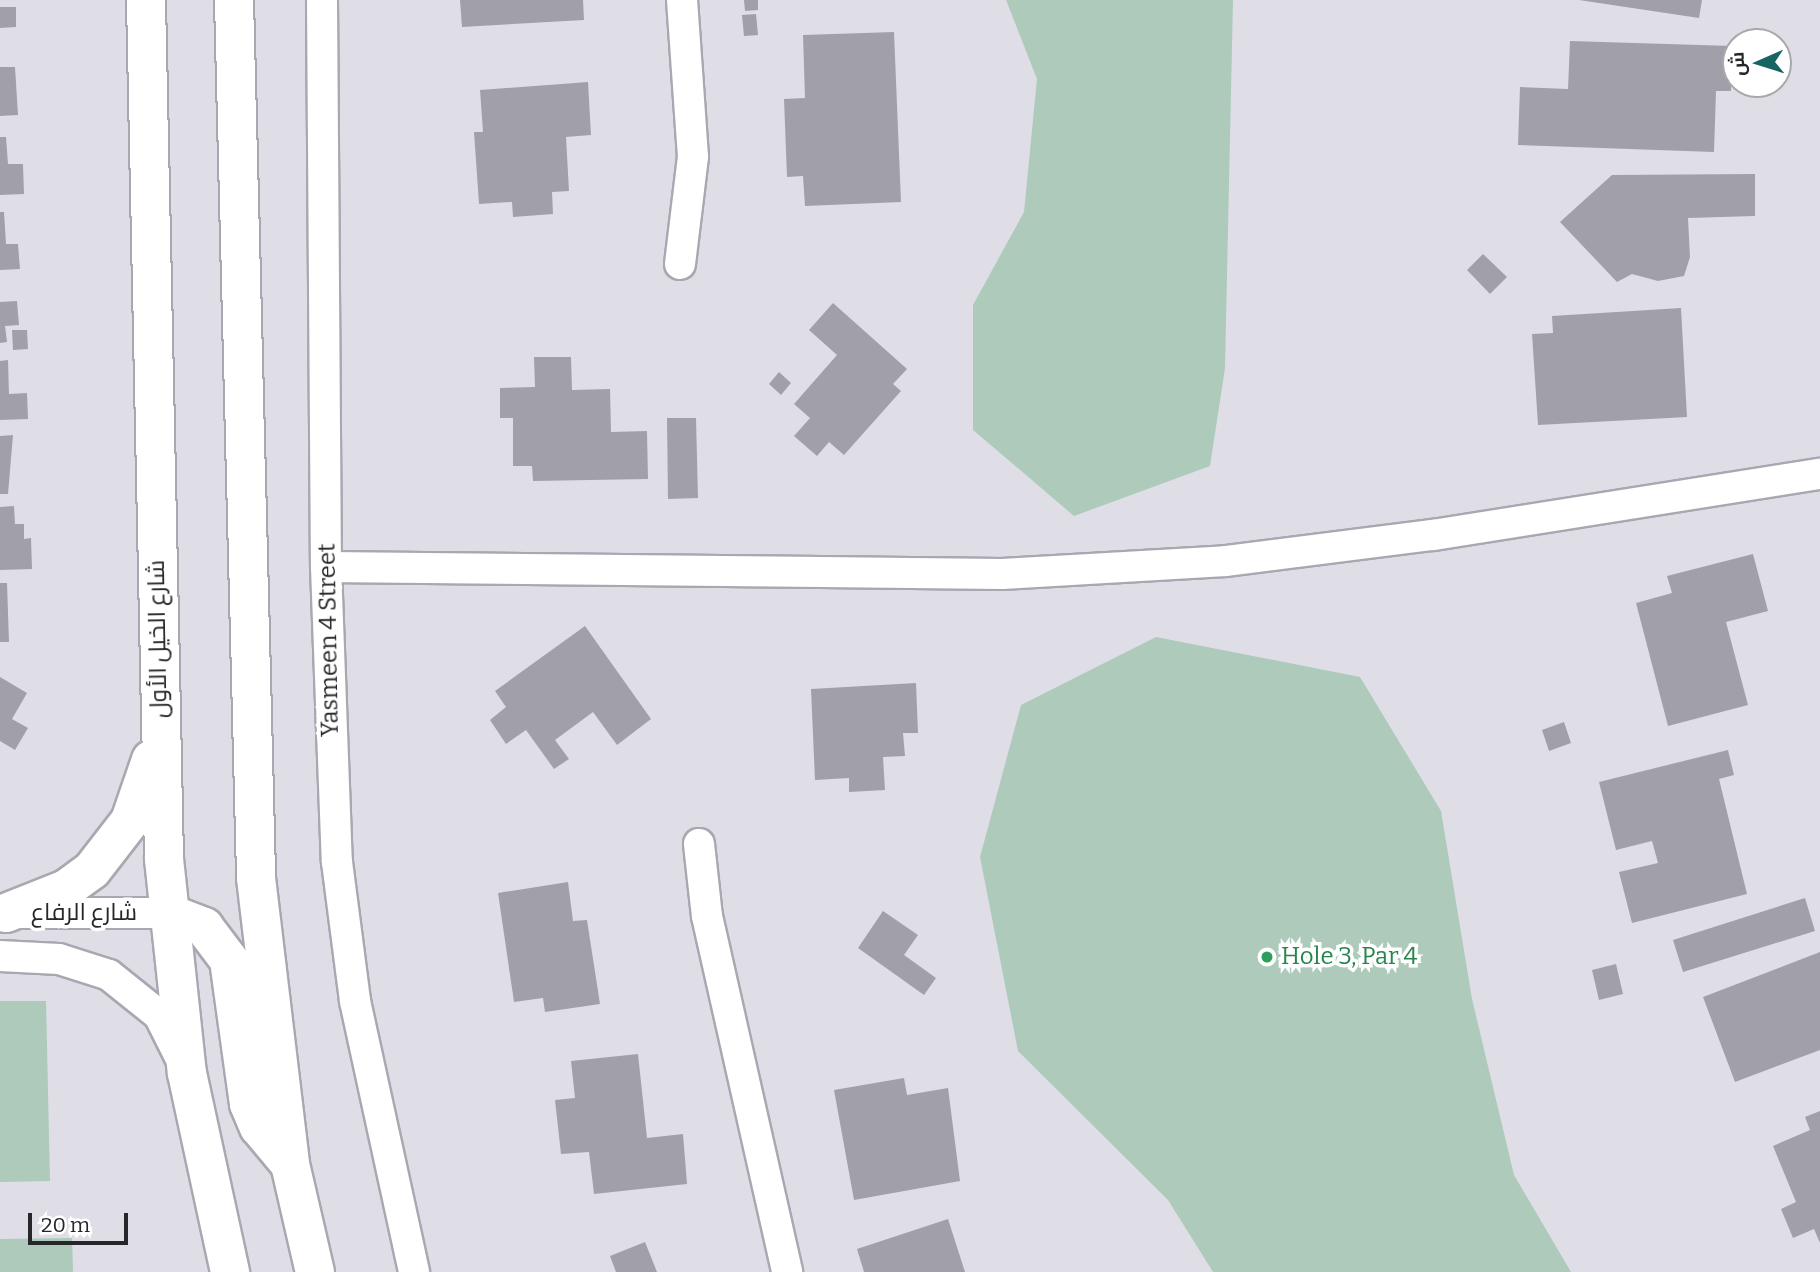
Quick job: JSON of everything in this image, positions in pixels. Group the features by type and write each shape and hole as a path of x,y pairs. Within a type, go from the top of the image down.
{"main road":[{"name":"شارع الخيل الأول","path":"146,0 160,731 168,913 187,1073 230,1272"},
{"path":"234,0 248,730 261,943 290,1164 315,1272"},
{"path":"3,913 66,890 113,847 142,794 160,731"},
{"path":"168,913 204,927 229,960 249,1104 272,1147 290,1164"}],"street":[{"name":"Yasmeen 4 Street","path":"322,0 326,567 337,862 372,1097 414,1272"},
{"path":"680,264 693,157 682,0"},
{"path":"326,567 776,576 1002,574 1213,561 1433,535 1820,474"},
{"path":"699,844 718,967 788,1272"},
{"name":"شارع الرفاع","path":"3,913 168,913"},
{"name":"شارع الرفاع","path":"0,956 59,958 109,975 159,1015 187,1073"}],"green space":[{"path":"1006,0 1233,0 1225,368 1210,466 1074,516 973,430 973,305 1024,212 1037,79"},
{"path":"1156,637 1360,677 1441,811 1472,999 1514,1175 1571,1272 1213,1272 1168,1200 1018,1051 980,857 1021,705"},
{"path":"0,1001 46,1001 50,1181 0,1182"},
{"path":"72,1238 73,1272 0,1272 0,1239"}],"building":[{"path":"460,0 583,0 584,20 462,27"},
{"path":"744,0 758,0 758,10 745,11"},
{"path":"1579,0 1702,0 1699,18"},
{"path":"0,7 16,7 16,27 0,28"},
{"path":"756,14 758,35 744,36 742,15"},
{"path":"894,32 901,202 805,206 803,176 787,177 784,99 805,98 803,35"},
{"path":"1570,41 1722,46 1722,91 1716,91 1714,152 1518,145 1520,87 1568,89"},
{"path":"0,67 15,67 18,115 0,116"},
{"path":"588,82 591,135 566,137 569,191 552,192 553,214 513,217 512,202 479,204 474,132 483,132 480,90"},
{"path":"0,137 6,137 8,164 23,164 24,194 0,195"},
{"path":"1755,174 1755,216 1688,218 1690,257 1684,276 1658,281 1632,274 1617,282 1560,222 1612,175"},
{"path":"0,212 4,212 6,244 18,244 20,269 0,270"},
{"path":"1483,254 1507,277 1490,294 1467,270"},
{"path":"17,301 19,325 5,326 7,342 0,343 0,302"},
{"path":"833,303 907,369 893,384 901,391 844,455 829,442 817,456 794,436 810,418 794,404 837,355 809,330"},
{"path":"1681,308 1687,417 1538,425 1532,334 1553,333 1552,316"},
{"path":"12,330 27,330 28,349 13,350"},
{"path":"534,357 571,357 572,390 610,389 611,432 647,431 648,479 533,481 532,466 513,466 513,418 500,418 500,388 535,387"},
{"path":"8,360 9,394 27,393 28,419 0,420 0,361"},
{"path":"779,372 791,383 781,395 769,384"},
{"path":"667,418 696,418 698,498 668,499"},
{"path":"13,435 8,494 0,494 0,436"},
{"path":"14,506 15,524 24,524 24,539 31,538 32,569 0,570 0,507"},
{"path":"1753,554 1768,611 1726,622 1748,705 1668,726 1636,603 1672,593 1667,576"},
{"path":"0,583 7,583 9,642 0,642"},
{"path":"585,626 651,719 617,745 593,712 555,740 569,759 554,769 526,730 506,744 490,720 506,707 495,691"},
{"path":"0,677 27,693 12,719 28,728 15,750 0,741"},
{"path":"916,683 918,733 903,733 905,756 883,757 885,790 849,792 849,778 815,780 811,689"},
{"path":"1564,722 1571,743 1549,751 1542,730"},
{"path":"1728,750 1734,775 1719,779 1747,894 1632,923 1619,872 1658,863 1652,841 1616,850 1599,782"},
{"path":"568,882 573,921 587,920 600,1004 545,1012 543,998 514,1002 498,893"},
{"path":"1805,898 1815,931 1683,972 1673,940"},
{"path":"883,911 918,935 904,955 936,978 924,995 858,948"},
{"path":"1820,952 1820,1050 1735,1082 1703,997"},
{"path":"1616,964 1623,994 1599,1000 1592,970"},
{"path":"638,1054 647,1138 683,1134 687,1184 594,1194 589,1152 561,1154 555,1100 575,1098 571,1061"},
{"path":"904,1078 907,1095 948,1088 960,1181 854,1200 834,1090"},
{"path":"1820,1111 1820,1243 1814,1229 1793,1238 1781,1209 1796,1202 1773,1146 1810,1130 1805,1117"},
{"path":"948,1219 965,1272 864,1272 857,1249"},
{"path":"645,1242 657,1272 616,1272 610,1256"}],"place":[{"name":"Hole 3, Par 4","path":"1267,957"}]}
